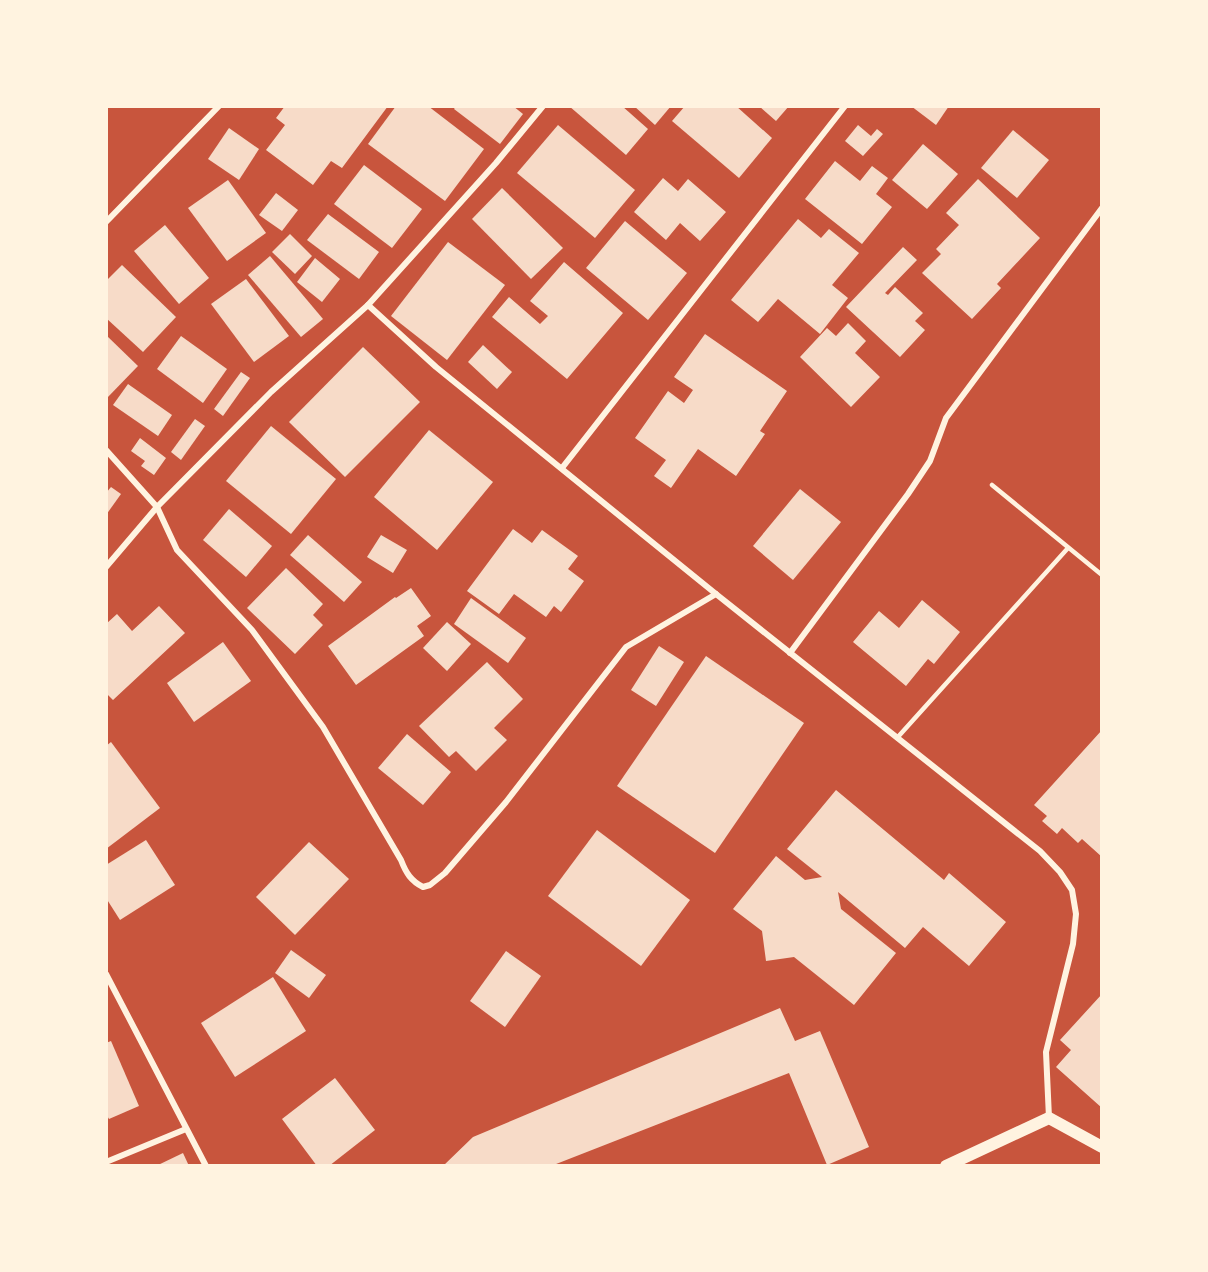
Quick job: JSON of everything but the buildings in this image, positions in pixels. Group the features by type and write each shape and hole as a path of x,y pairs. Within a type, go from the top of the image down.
{"main road":[{"path":"946,1166 1049,1118 1101,1147"}],"street":[{"path":"106,222 219,106"},
{"path":"106,567 157,507 271,392 368,305 489,171 543,106"},
{"path":"562,468 845,106"},
{"path":"790,653 930,461 946,418 1080,241 1101,208"},
{"path":"368,305 436,367 716,594 1040,851 1060,872 1072,890 1076,914 1073,944 1046,1052 1049,1118"},
{"path":"106,450 157,507 177,550 252,630 323,727 396,850 406,872 414,882 423,887 430,885 445,873 506,802 627,646 716,594"},
{"path":"106,974 206,1166"},
{"path":"106,1162 186,1129"}],"lane":[{"path":"992,485 1101,575"},
{"path":"897,738 1068,548"}]}
